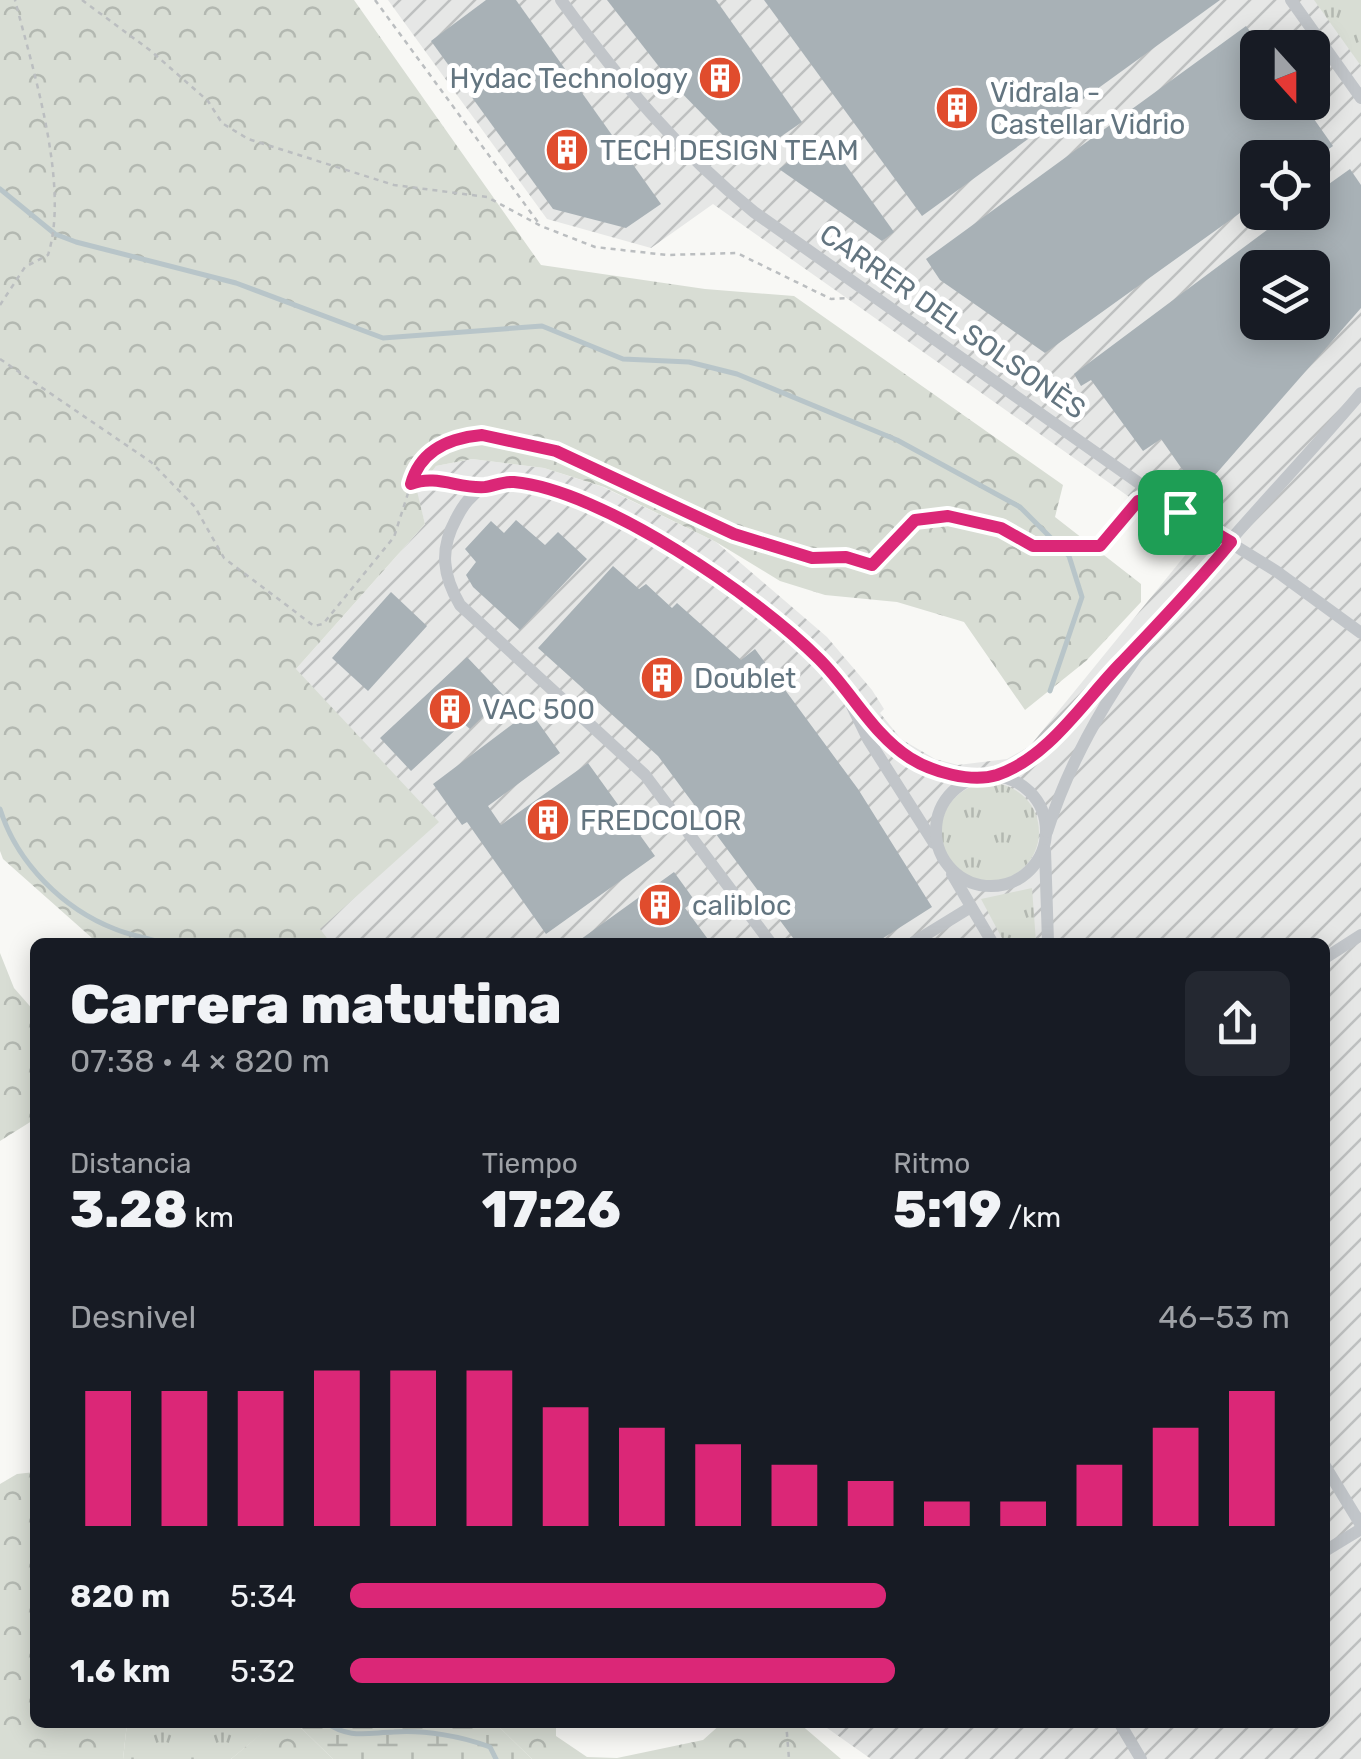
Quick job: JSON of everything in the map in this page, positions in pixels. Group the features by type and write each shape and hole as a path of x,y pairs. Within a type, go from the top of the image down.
{"street":[{"name":"CARRER DEL SOLSONÈS","path":"561,0 630,94 693,161 754,212 1180,512 1231,542 1361,633"},
{"path":"1290,0 1361,98"},
{"path":"767,938 645,775 460,605 446,577 445,546 472,496 484,487 512,482 539,488 645,532 716,575 777,621 843,686 880,731 912,759 950,774 996,775 1045,745 1147,641 1361,392"},
{"path":"946,864 971,882 1002,885 1030,871 1079,750 1147,641"},
{"path":"843,686 868,739 990,938"},
{"path":"996,775 1033,794 1046,838 1048,938"},
{"path":"939,850 936,834 942,804 952,791 979,776"},
{"path":"920,938 970,906"},
{"path":"1330,955 1361,935"},
{"path":"1330,1474 1361,1527 1330,1548"},
{"path":"1123,1728 1141,1759"}],"path":[{"path":"0,305 25,268 48,255 58,212 34,64 15,0"},
{"path":"82,0 151,51 208,101 222,123 248,139 394,185 487,197 541,226 595,247 666,255 737,253 757,259 830,298 875,297"},
{"path":"375,0 541,226"},
{"path":"0,359 151,462 195,507 224,558 314,626 323,624 388,546 416,464 437,448 466,437 499,438 556,451 734,534 812,558 846,557 872,565 915,520 948,516 990,526 1033,546 1100,546 1138,501 1149,508"},
{"path":"411,484 424,479 484,487"},
{"path":"787,1728 790,1759"}],"shaded area":[{"path":"388,0 1361,0 1361,1759 871,1759 827,1728 1330,1728 1330,938 326,938 319,930 296,669 425,524 416,491 436,466 472,459 544,468 603,487 716,542 827,637 872,690 884,709 880,713 901,739 935,759 958,765 1007,759 1030,746 1187,553 1186,538 1179,532 713,204 651,248 547,219"}],"green space":[{"path":"0,0 354,0 541,265 705,289 794,296 1063,485 1055,517 1141,584 1141,602 1086,661 1025,710 964,622 897,602 825,595 780,581 716,542 604,487 544,468 472,459 436,466 417,491 425,524 296,669 439,822 320,929 327,938 92,938 3,859"},
{"path":"1314,0 1361,0 1361,66"},
{"path":"990,783 1009,786 1025,797 1036,813 1036,851 1025,867 1009,878 990,881 971,878 955,867 944,851 941,832 944,813 955,797 971,786"},
{"path":"1032,888 1036,938 1002,938 981,899"},
{"path":"0,953 14,988 30,1006 30,1122 0,1141"},
{"path":"30,1473 30,1728 126,1728 123,1759 0,1759 0,1484 17,1474"},
{"path":"126,1728 269,1728 231,1759 123,1759"},
{"path":"268,1728 301,1728 333,1759 231,1759"},
{"path":"301,1728 500,1728 532,1759 333,1759"},
{"path":"500,1728 556,1728 556,1736 587,1757 617,1758 703,1740 716,1728 805,1728 841,1759 532,1759"}],"building":[{"name":"TECH DESIGN TEAM","path":"486,0 516,0 661,204 626,228 553,209 431,41"},
{"name":"Hydac Technology","path":"607,0 716,0 802,122 747,160 671,82"},
{"name":"Vidrala - Castellar Vidrio","path":"764,0 1220,0 922,216"},
{"path":"1240,30 1240,120 1315,120 1329,140 1240,140 1240,213 1045,353 940,280 926,259"},
{"path":"825,136 894,232 882,241 779,169"},
{"path":"1350,169 1361,185 1361,308 1215,475 1196,489 1161,439 1143,451 1091,380 1081,386 1074,374 1240,250 1240,340 1330,340 1330,250 1240,250 1267,230 1330,230 1330,183"},
{"path":"516,520 545,545 558,532 587,559 520,630 473,587 466,575 476,562 465,549 491,521 504,533"},
{"path":"613,566 639,589 646,584 672,608 677,603 741,660 755,649 858,789 932,907 883,938 793,938 658,756 538,648"},
{"path":"391,592 427,626 368,691 332,658"},
{"name":"VAC 500","path":"467,657 504,696 470,729 463,723 411,771 380,738"},
{"path":"530,711 560,753 488,806 501,825 588,763 655,856 546,934 467,822 462,825 433,784"},
{"name":"calibloc","path":"674,872 695,901 685,908 707,938 583,938"}],"waterway":[{"path":"0,189 55,234 236,283 383,338 542,326 623,359 689,362 737,374 897,440 1020,507 1069,556 1082,597 1050,691"},
{"path":"0,809 18,848 44,882 96,920 145,938"},
{"path":"337,1728 350,1733 418,1732 455,1737 490,1747 496,1759"}],"place":[{"name":"Hydac Technology","path":"720,78"},
{"name":"Vidrala - Castellar Vidrio","path":"957,108"},
{"name":"TECH DESIGN TEAM","path":"567,150"},
{"name":"Doublet","path":"662,678"},
{"name":"VAC 500","path":"450,709"},
{"name":"FREDCOLOR","path":"548,820"},
{"name":"calibloc","path":"660,905"}],"route":[{"path":"482,435 556,451 734,534 812,558 846,557 872,565 915,520 948,516 1001,528 1033,546 1070,542 1100,546 1138,501 1171,523 1180,512 1231,542 1147,641 1122,661 1045,745 996,775 979,776 930,768 894,746 819,659 777,621 716,575 645,532 539,488 512,482 484,487 424,479 411,484 416,464 426,455 466,437 482,435"}]}
